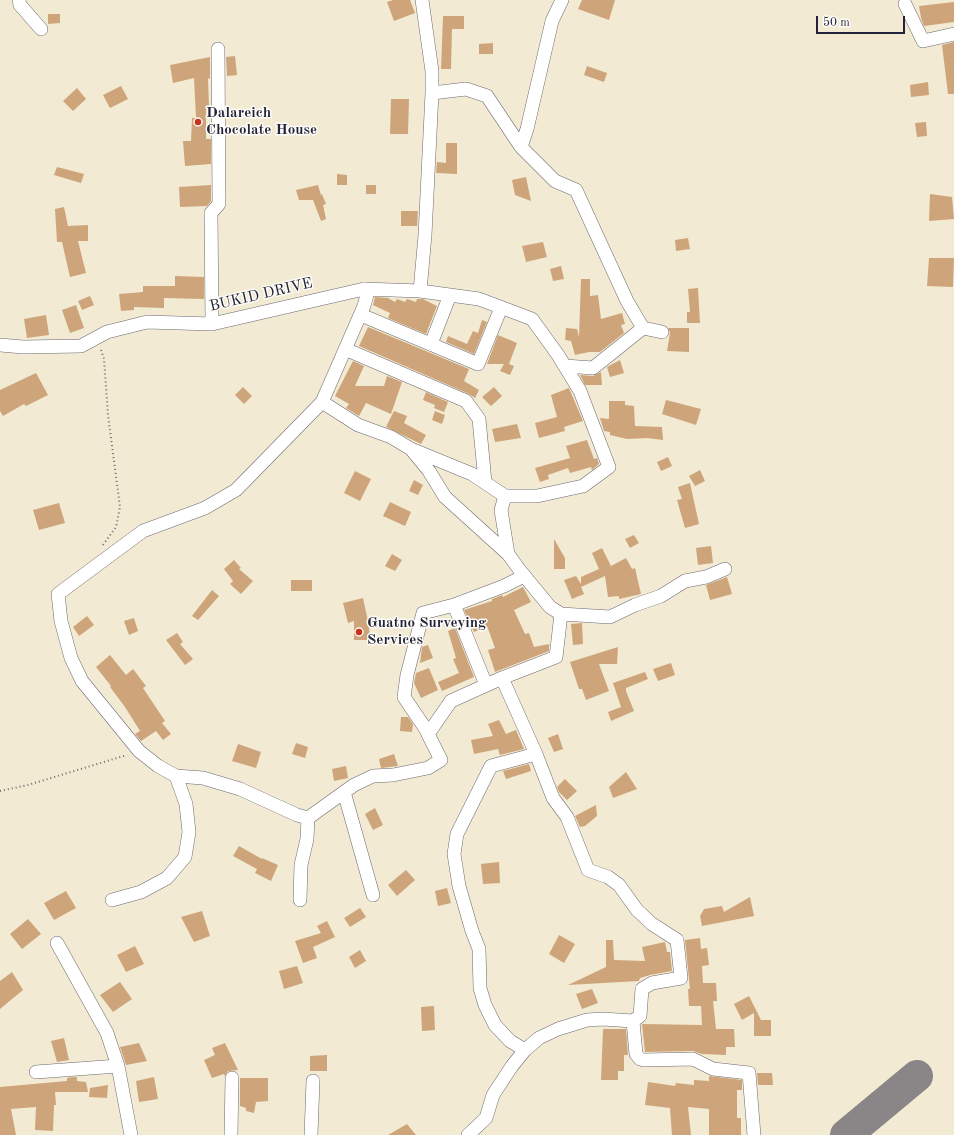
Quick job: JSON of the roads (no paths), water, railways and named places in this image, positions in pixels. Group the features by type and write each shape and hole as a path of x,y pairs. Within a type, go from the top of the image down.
{"street":[{"path":"19,0 20,4 40,29"},
{"path":"420,291 425,236 432,93 432,71 422,0"},
{"path":"521,147 527,129 552,21 562,0"},
{"path":"905,4 923,41 954,34"},
{"path":"212,324 212,213 219,204 218,49"},
{"path":"432,93 466,88 487,96 521,147 555,181 576,190 627,301 643,328 662,332"},
{"path":"364,289 367,295 361,315 322,402 236,490 205,508 143,531 58,594 61,621 70,658 82,681 139,751 158,766 176,776 203,778 240,789 296,815 308,818 344,792 374,776 393,775 428,768 441,760 428,734 404,697 407,675 422,613 454,605 504,586 524,576 522,573"},
{"name":"BUKID DRIVE","path":"0,345 23,347 81,346 107,332 147,322 212,324 364,289 420,291 479,299 532,319 565,366 580,391 609,467 583,486 537,496 505,496"},
{"path":"431,344 450,295"},
{"path":"361,315 478,364 501,308"},
{"path":"565,366 593,368 643,328"},
{"path":"345,349 466,401 479,419 485,482"},
{"path":"322,402 358,425 391,437 411,449 472,474 505,496 501,510 508,554"},
{"path":"411,449 429,471 446,497 508,554 550,607 561,614 610,617 634,605 661,596 685,581 706,577 725,569"},
{"path":"454,605 486,685"},
{"path":"428,734 451,702 502,678 556,657 561,614"},
{"path":"468,1135 486,1118 493,1095 525,1050 539,1038 558,1029 587,1020 633,1020 640,1016 642,989 652,983 681,978 677,940 652,924 637,910 619,885 608,877 588,870 567,817 553,798 536,754 502,678"},
{"path":"525,1050 510,1041 495,1026 485,1005 480,988 479,949 472,931 459,886 454,854 457,834 491,766 536,754"},
{"path":"112,900 141,892 167,878 185,856 190,832 186,804 176,776"},
{"path":"344,792 374,895"},
{"path":"300,900 301,865 308,839 308,818"},
{"path":"57,943 107,1033 118,1066 131,1135"},
{"path":"633,1020 636,1054 640,1059 693,1059 713,1069 749,1073 754,1135"},
{"path":"36,1072 118,1066"},
{"path":"230,1135 232,1078"},
{"path":"311,1135 313,1081"}],"place":[{"name":"Dalareich Chocolate House","path":"198,122"},
{"name":"Guatno Surveying Services","path":"359,632"}]}
